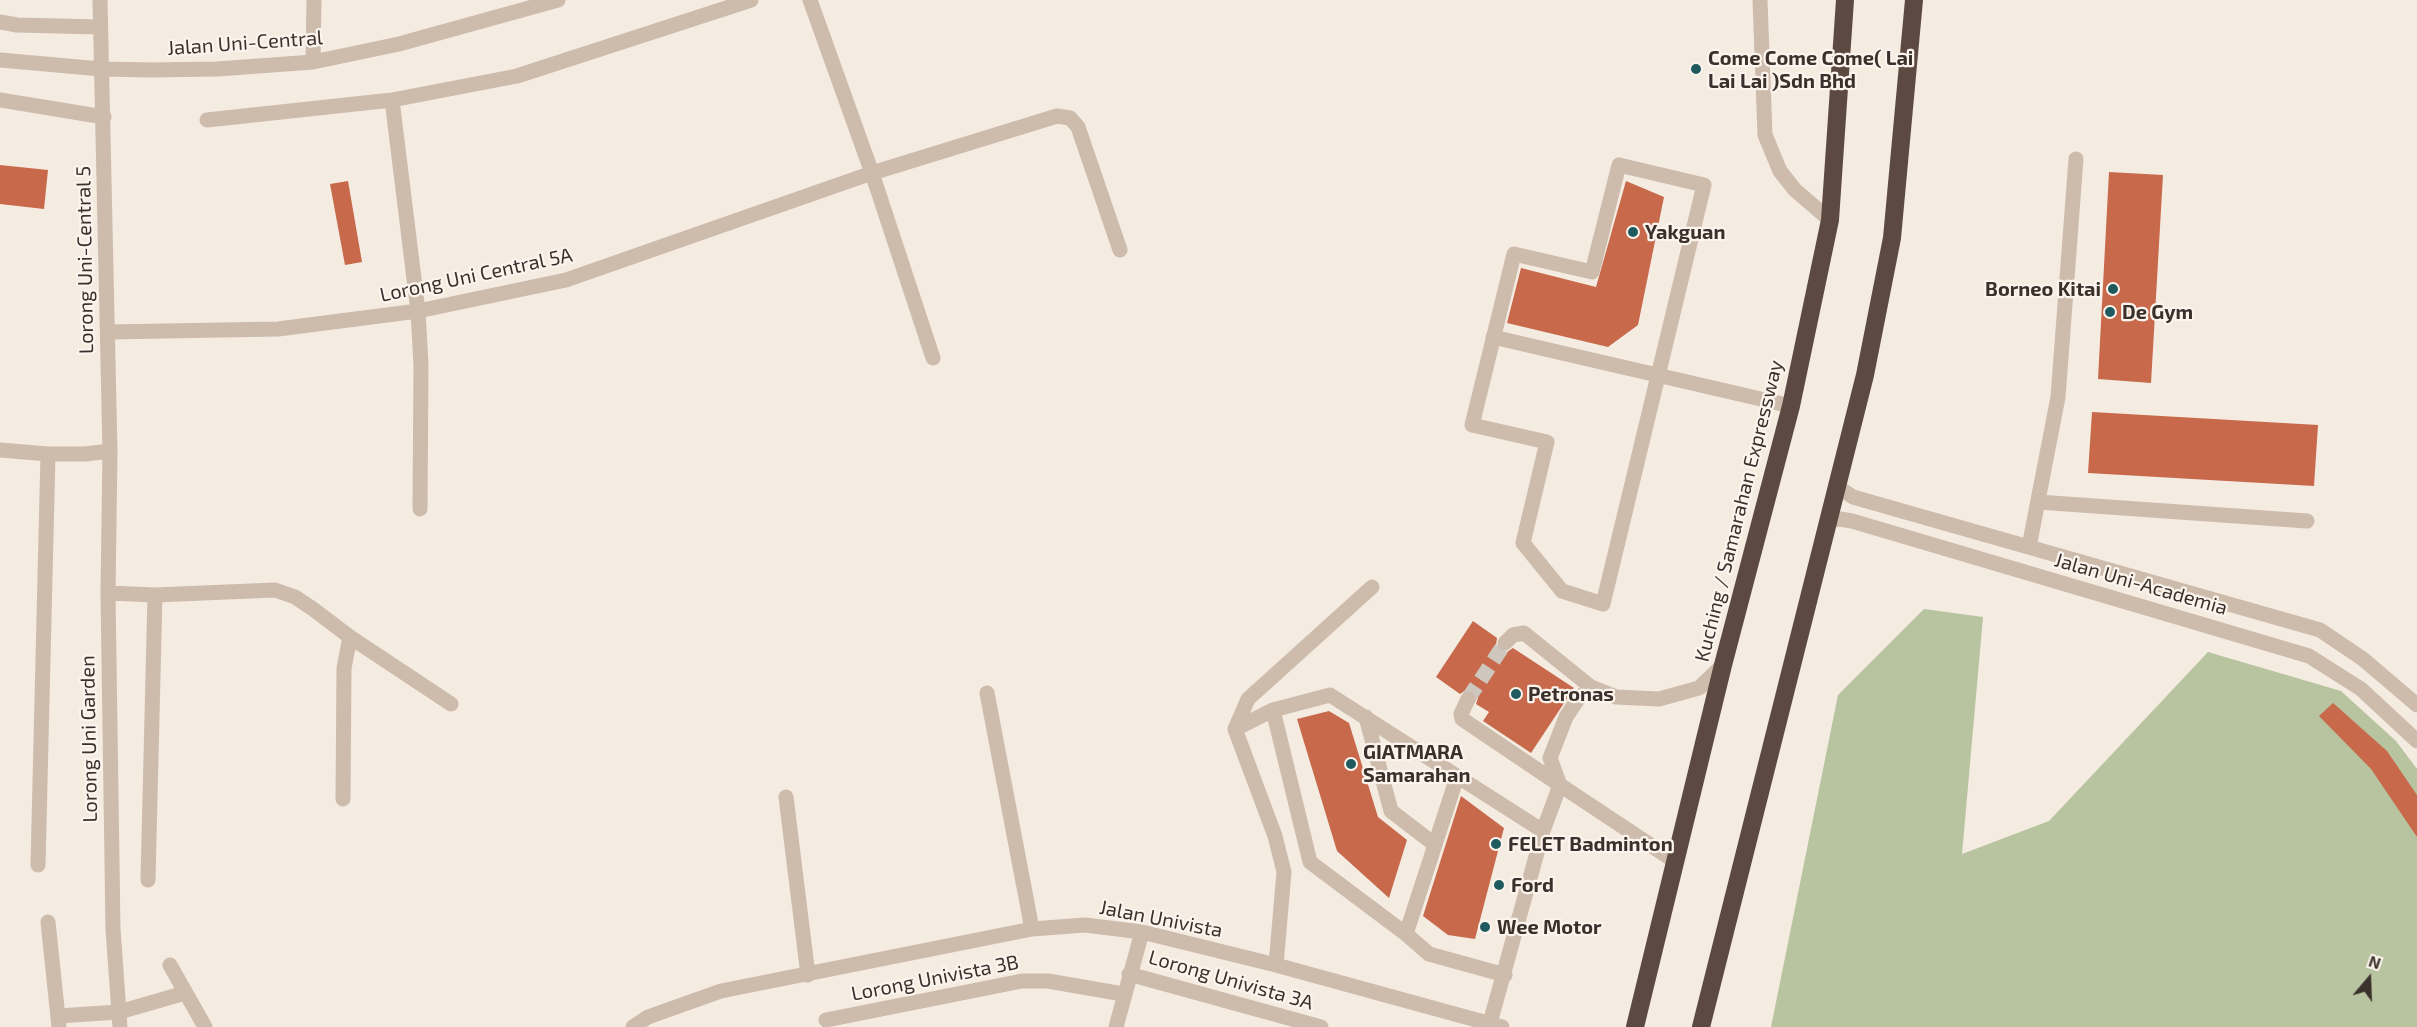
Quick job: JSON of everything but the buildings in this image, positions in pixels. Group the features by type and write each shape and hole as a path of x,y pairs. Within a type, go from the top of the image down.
{"highway":[{"name":"Kuching / Samarahan Expressway","path":"1635,1027 1723,665 1791,406 1830,220 1845,0"},
{"path":"1701,1027 1864,375 1892,238 1914,0"}],"street":[{"name":"Lorong Uni-Central 5","path":"100,0 110,451"},
{"path":"314,0 314,62"},
{"name":"Jalan Uni-Central","path":"0,60 100,69 217,69 314,62 399,44 558,0"},
{"path":"207,120 392,100 517,76 751,0"},
{"path":"810,0 872,173 933,358"},
{"path":"1760,0 1765,135 1780,171 1795,190 1830,220"},
{"path":"0,22 17,25 100,27"},
{"path":"0,100 104,117"},
{"path":"392,100 418,311 421,365 420,509"},
{"name":"Lorong Uni Central 5A","path":"108,332 278,329 418,311 566,280 872,173 1057,116 1070,118 1078,127 1120,250"},
{"path":"2029,548 2058,397 2076,159"},
{"path":"1619,165 1704,185 1657,376 1603,604 1562,591 1523,543 1547,442 1472,425 1514,254 1592,272 1619,165"},
{"path":"1493,337 1791,406"},
{"path":"0,450 48,454 86,454 110,451"},
{"name":"Lorong Uni Garden","path":"110,451 108,592 113,929 120,1019"},
{"path":"38,866 48,454"},
{"name":"Jalan Uni-Academia","path":"1836,486 1853,497 2320,630 2410,692 2417,705"},
{"path":"2038,502 2307,521"},
{"name":"Jalan Uni-Academia","path":"1828,520 1852,521 2309,656 2361,689 2417,741"},
{"path":"1276,965 1284,872 1275,836 1235,729 1248,699 1372,587"},
{"path":"108,592 155,594 275,590 295,597 451,705"},
{"path":"148,880 155,594"},
{"path":"1505,643 1513,635 1524,633 1591,687 1616,698 1659,699 1699,688 1723,665"},
{"path":"343,799 344,668 350,637"},
{"path":"1496,1025 1505,975 1543,831 1560,785 1550,758 1566,717 1578,699 1591,687"},
{"path":"987,693 1032,928"},
{"path":"1235,729 1273,710 1330,694 1543,831"},
{"path":"1468,699 1461,714 1462,719 1676,862"},
{"path":"1273,710 1310,862 1429,954 1505,975"},
{"path":"1366,717 1391,811 1434,844"},
{"path":"1406,934 1457,777"},
{"path":"786,797 808,975"},
{"path":"48,922 58,1022 120,1019 185,993"},
{"name":"Jalan Univista","path":"633,1027 648,1017 721,991 1032,928 1085,925 1142,932 1276,965 1496,1025"},
{"path":"1116,1027 1123,994 1142,932"},
{"path":"170,965 205,1027"},
{"name":"Lorong Univista 3A","path":"1129,974 1321,1027"},
{"name":"Lorong Univista 3B","path":"826,1020 1022,981 1048,981 1123,994"}],"green space":[{"path":"1924,609 1983,617 1962,854 2049,821 2208,652 2341,691 2396,741 2417,769 2417,1027 1771,1027 1838,695"}],"tunnel":[{"path":"1468,699 1505,643"}],"place":[{"name":"Come Come Come( Lai Lai Lai )Sdn Bhd","path":"1696,69"},
{"name":"Yakguan","path":"1633,232"},
{"name":"Borneo Kitai","path":"2113,289"},
{"name":"De Gym","path":"2110,312"},
{"name":"Petronas","path":"1516,694"},
{"name":"GIATMARA Samarahan","path":"1351,764"},
{"name":"FELET Badminton","path":"1496,844"},
{"name":"Ford","path":"1499,885"},
{"name":"Wee Motor","path":"1485,927"}]}
